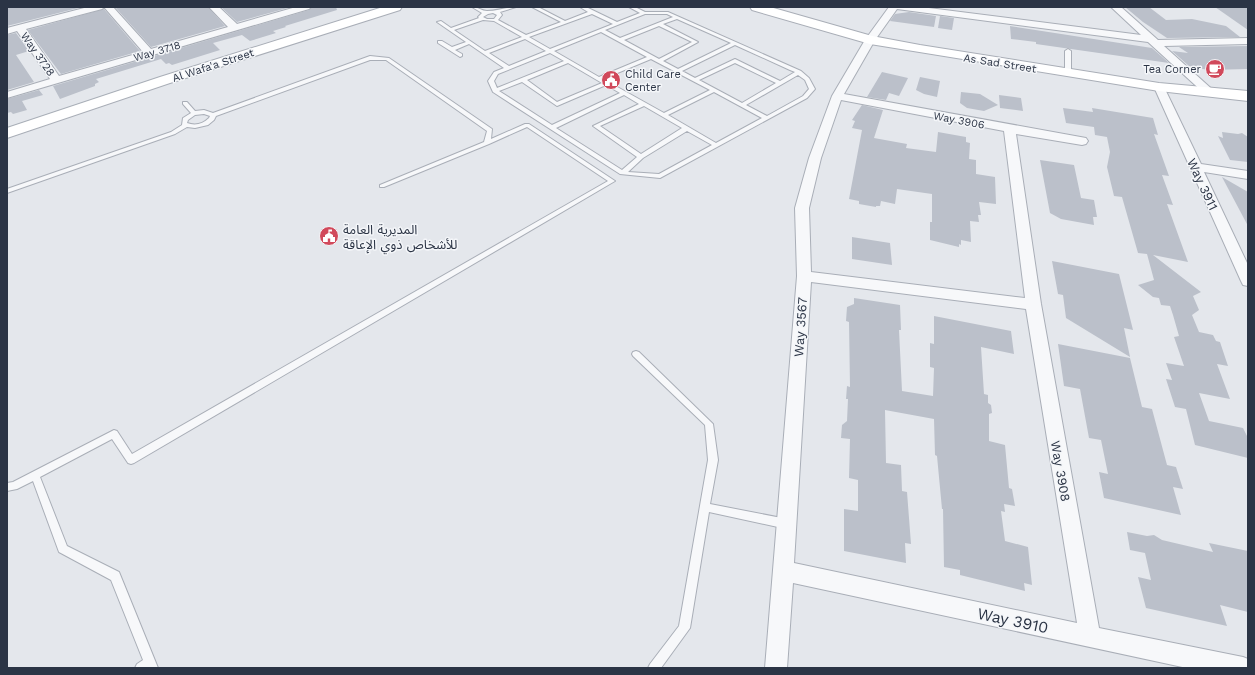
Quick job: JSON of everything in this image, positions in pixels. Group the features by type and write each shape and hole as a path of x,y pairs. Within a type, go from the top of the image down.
{"street":[{"name":"Way 3728","path":"7,31 99,7"},
{"path":"108,7 149,53"},
{"path":"214,7 235,28"},
{"name":"Way 3718","path":"7,95 306,7"},
{"name":"Al Wafa'a Street","path":"7,133 30,124 376,10 396,7"},
{"name":"As Sad Street","path":"756,7 870,40 1068,74 1159,87 1248,96"},
{"name":"Way 3567","path":"776,668 804,276 802,208 815,158 837,96 870,40 894,7"},
{"path":"899,7 1152,41 1248,41"},
{"path":"1116,7 1210,93"},
{"name":"Way 3728","path":"20,28 57,81"},
{"name":"Way 3911","path":"1159,87 1248,281"},
{"name":"Way 3906","path":"837,96 1010,129 1082,141"},
{"name":"Al Wafa'a Street","path":"7,129 30,124"},
{"name":"Way 3908","path":"1010,129 1033,304 1090,637"},
{"path":"1196,167 1248,175"},
{"path":"804,276 1033,304"},
{"name":"Way 3910","path":"783,571 1242,668"}],"lane":[{"path":"474,7 485,13"},
{"path":"482,19 480,17 485,13 496,12 514,7"},
{"path":"534,7 564,22"},
{"path":"582,7 617,24"},
{"path":"631,7 644,13 668,14 677,17 799,72 806,76 812,88 805,97 660,176 622,173 495,91 491,80 496,73 644,13"},
{"path":"668,14 673,7"},
{"path":"495,20 500,17 500,15 496,12"},
{"path":"484,52 592,12"},
{"path":"620,40 677,17"},
{"path":"450,30 482,19 495,20 551,50 716,145"},
{"path":"439,22 508,68"},
{"path":"659,24 696,42 659,61"},
{"path":"601,30 767,118"},
{"path":"440,42 460,55"},
{"path":"452,49 470,42"},
{"path":"677,71 735,43"},
{"path":"1068,50 1068,74"},
{"path":"600,78 651,57"},
{"path":"186,125 184,122 185,119 194,113 204,112 213,115 370,58 387,59 490,130 487,143"},
{"path":"495,91 569,61"},
{"path":"695,80 735,61 780,83"},
{"path":"742,105 799,72"},
{"path":"524,80 557,104 607,83"},
{"path":"664,115 714,90"},
{"path":"551,128 625,92"},
{"path":"185,103 194,113"},
{"path":"641,156 596,126 644,104"},
{"path":"7,190 173,133 186,125 198,126 207,123 212,119 213,115"},
{"path":"7,487 14,486 114,434 131,460 612,181 527,125 382,186"},
{"path":"622,173 641,156 687,128"},
{"path":"636,354 709,424 713,460 684,628 654,668"},
{"path":"35,475 63,550 115,576 148,666"},
{"path":"705,507 787,524"}],"building":[{"path":"7,7 82,7 7,26"},
{"path":"115,7 208,7 225,26 151,47"},
{"path":"221,7 291,7 237,22"},
{"path":"312,7 336,7 337,10 285,26 286,27 273,31 276,33 250,41 242,35 213,43 220,50 172,65 169,63 166,64 161,59 96,79 99,82 95,84 95,86 60,99 53,86 309,10"},
{"path":"1125,7 1149,7 1166,20 1192,19 1226,26 1240,37 1167,38 1143,22"},
{"path":"1215,7 1248,7 1248,30"},
{"path":"104,9 140,51 61,74 28,30"},
{"path":"909,12 936,16 934,27 890,21 895,14"},
{"path":"940,16 954,18 952,30 938,28"},
{"path":"1010,26 1152,48 1169,63 1011,39"},
{"path":"16,33 29,51 16,55 34,82 7,90 7,35"},
{"path":"1248,46 1248,69 1208,70 1189,66 1172,51 1188,53 1179,47"},
{"path":"882,72 908,78 899,96 889,93 886,100 867,97"},
{"path":"920,77 940,81 937,97 924,94 916,90"},
{"path":"39,90 43,95 22,101 27,110 13,114 11,112 7,113 7,99"},
{"path":"961,92 980,94 998,105 984,111 967,108 960,103"},
{"path":"999,95 1021,98 1023,111 1000,108"},
{"path":"862,105 883,110 874,138 907,144 906,148 936,152 938,132 966,137 966,142 970,143 969,159 976,160 976,174 995,177 996,204 979,202 981,215 978,215 979,222 970,221 971,242 961,240 961,245 959,244 959,247 930,240 930,222 932,222 932,194 897,189 895,204 881,201 880,206 876,207 859,204 859,201 849,199 862,130 852,128 855,121 852,120"},
{"path":"1063,108 1093,112 1092,108 1153,118 1158,135 1154,134 1169,176 1162,175 1173,205 1167,204 1188,262 1153,255 1201,292 1193,296 1199,310 1192,315 1199,332 1213,335 1216,341 1220,342 1228,366 1217,364 1230,399 1199,393 1209,421 1243,428 1248,438 1248,458 1195,445 1186,409 1175,407 1166,379 1172,380 1166,363 1184,366 1174,337 1179,336 1173,315 1170,306 1161,305 1159,298 1153,297 1138,285 1154,280 1147,254 1138,253 1122,197 1114,196 1107,167 1110,152 1107,137 1095,135 1094,127 1066,123"},
{"path":"1222,132 1242,133 1248,137 1248,162 1230,160 1218,136 1223,138"},
{"path":"1040,160 1074,165 1081,198 1094,200 1097,217 1093,217 1094,225 1061,219 1050,213"},
{"path":"1222,177 1248,192 1248,226"},
{"path":"852,237 890,243 892,265 852,259"},
{"path":"1052,261 1119,274 1133,330 1124,328 1130,357 1066,318 1063,295 1058,294"},
{"path":"854,298 900,305 901,330 899,330 902,391 933,396 934,368 930,367 930,343 934,344 934,316 1011,331 1014,354 981,347 984,394 988,395 988,403 991,405 992,413 989,414 989,441 1005,445 1009,488 1012,489 1015,506 1004,504 1005,512 1001,511 1005,541 1028,547 1032,585 1024,583 1025,591 960,575 960,570 944,567 943,509 937,456 935,455 934,419 885,410 886,463 901,465 902,491 907,492 911,544 905,543 906,563 844,551 844,509 858,511 858,480 849,478 850,439 841,438 842,425 847,421 847,386 850,387 849,322 846,321 847,307 854,304"},
{"path":"1058,344 1130,358 1142,407 1152,409 1167,465 1176,467 1183,489 1173,487 1181,515 1104,498 1099,472 1108,474 1101,440 1089,438 1080,389 1064,386"},
{"path":"1127,532 1147,536 1154,535 1162,540 1213,552 1209,543 1248,551 1248,612 1220,605 1227,626 1146,608 1138,577 1151,580 1145,553 1130,550"}],"place":[{"name":"Tea Corner","path":"1215,69"},
{"name":"Child Care Center","path":"611,80"},
{"name":"المديرية العامة للأشخاص ذوي الإعاقة","path":"329,236"}]}
